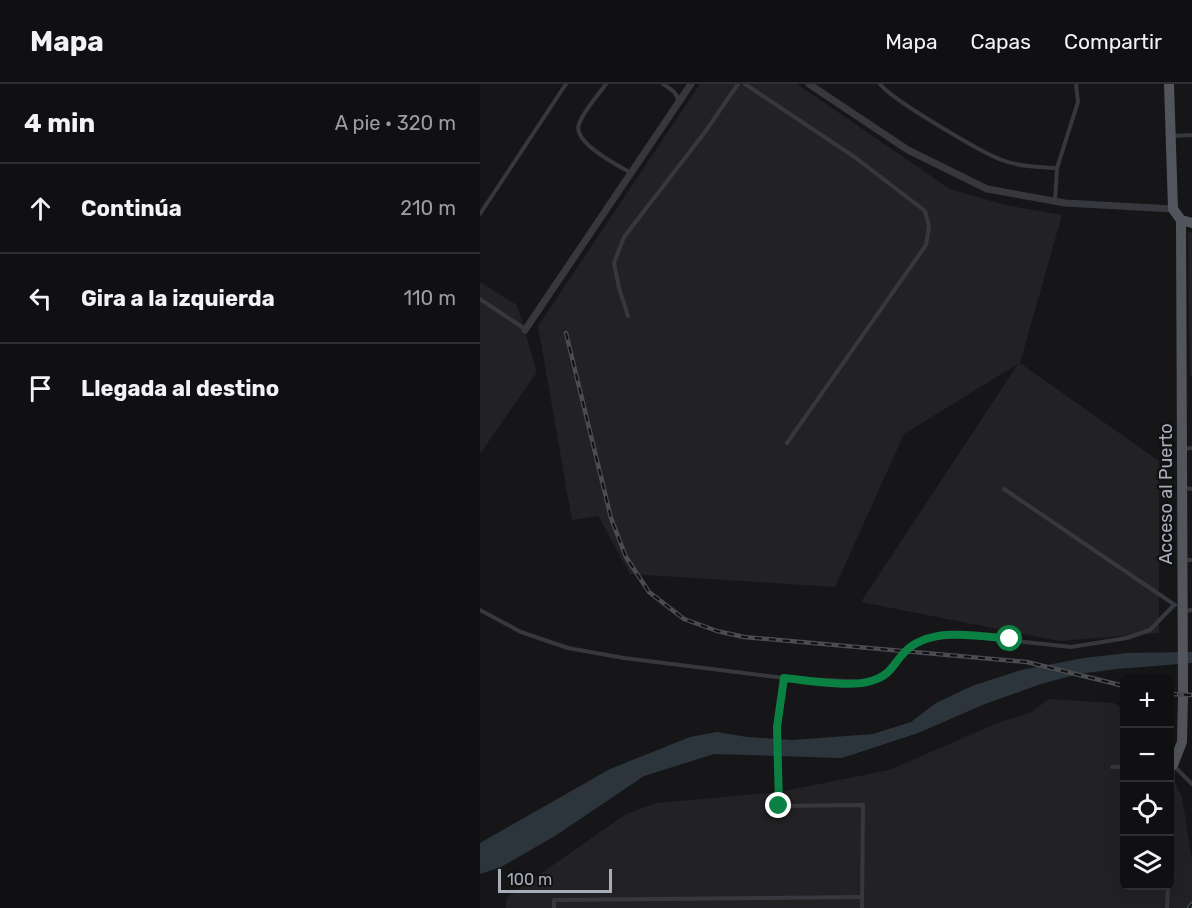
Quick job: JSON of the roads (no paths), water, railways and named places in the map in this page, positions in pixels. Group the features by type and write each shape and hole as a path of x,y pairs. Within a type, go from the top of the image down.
{"main road":[{"path":"1169,84 1173,209 1186,221"},
{"name":"Acceso al Puerto","path":"1174,759 1182,742 1182,634 1187,560 1186,221"}],"street":[{"path":"525,330 691,84"},
{"path":"809,84 908,150 987,189 1055,201 1173,209"}],"lane":[{"path":"480,214 566,84"},
{"path":"606,84 579,124 578,132 585,143 631,174"},
{"path":"663,84 678,96 678,102"},
{"path":"628,316 614,263 624,237 705,132 738,84"},
{"path":"745,84 856,158 917,204 925,211 929,226 926,245 788,443"},
{"path":"880,84 945,129 999,159 1021,166 1057,168"},
{"path":"1055,201 1057,168 1078,102 1076,84"},
{"path":"1170,136 1192,135"},
{"path":"480,299 525,330"},
{"path":"480,610 521,632 568,648 624,658 784,678 869,682 888,674 906,651 916,643 931,638 961,635 1071,647 1127,638 1150,630 1183,609 1004,489"},
{"path":"784,678 777,727 779,806 863,805 862,908"},
{"path":"1112,767 1120,767"},
{"path":"1174,768 1192,784"},
{"path":"1170,836 1171,782"},
{"path":"1167,908 1168,890"},
{"path":"554,908 554,900 862,897"}],"railway":[{"path":"566,333 611,518 626,557 649,592 684,619 717,631 744,637 1027,662 1120,685"},
{"path":"1174,694 1192,695"},
{"path":"1189,908 1192,904"}]}
